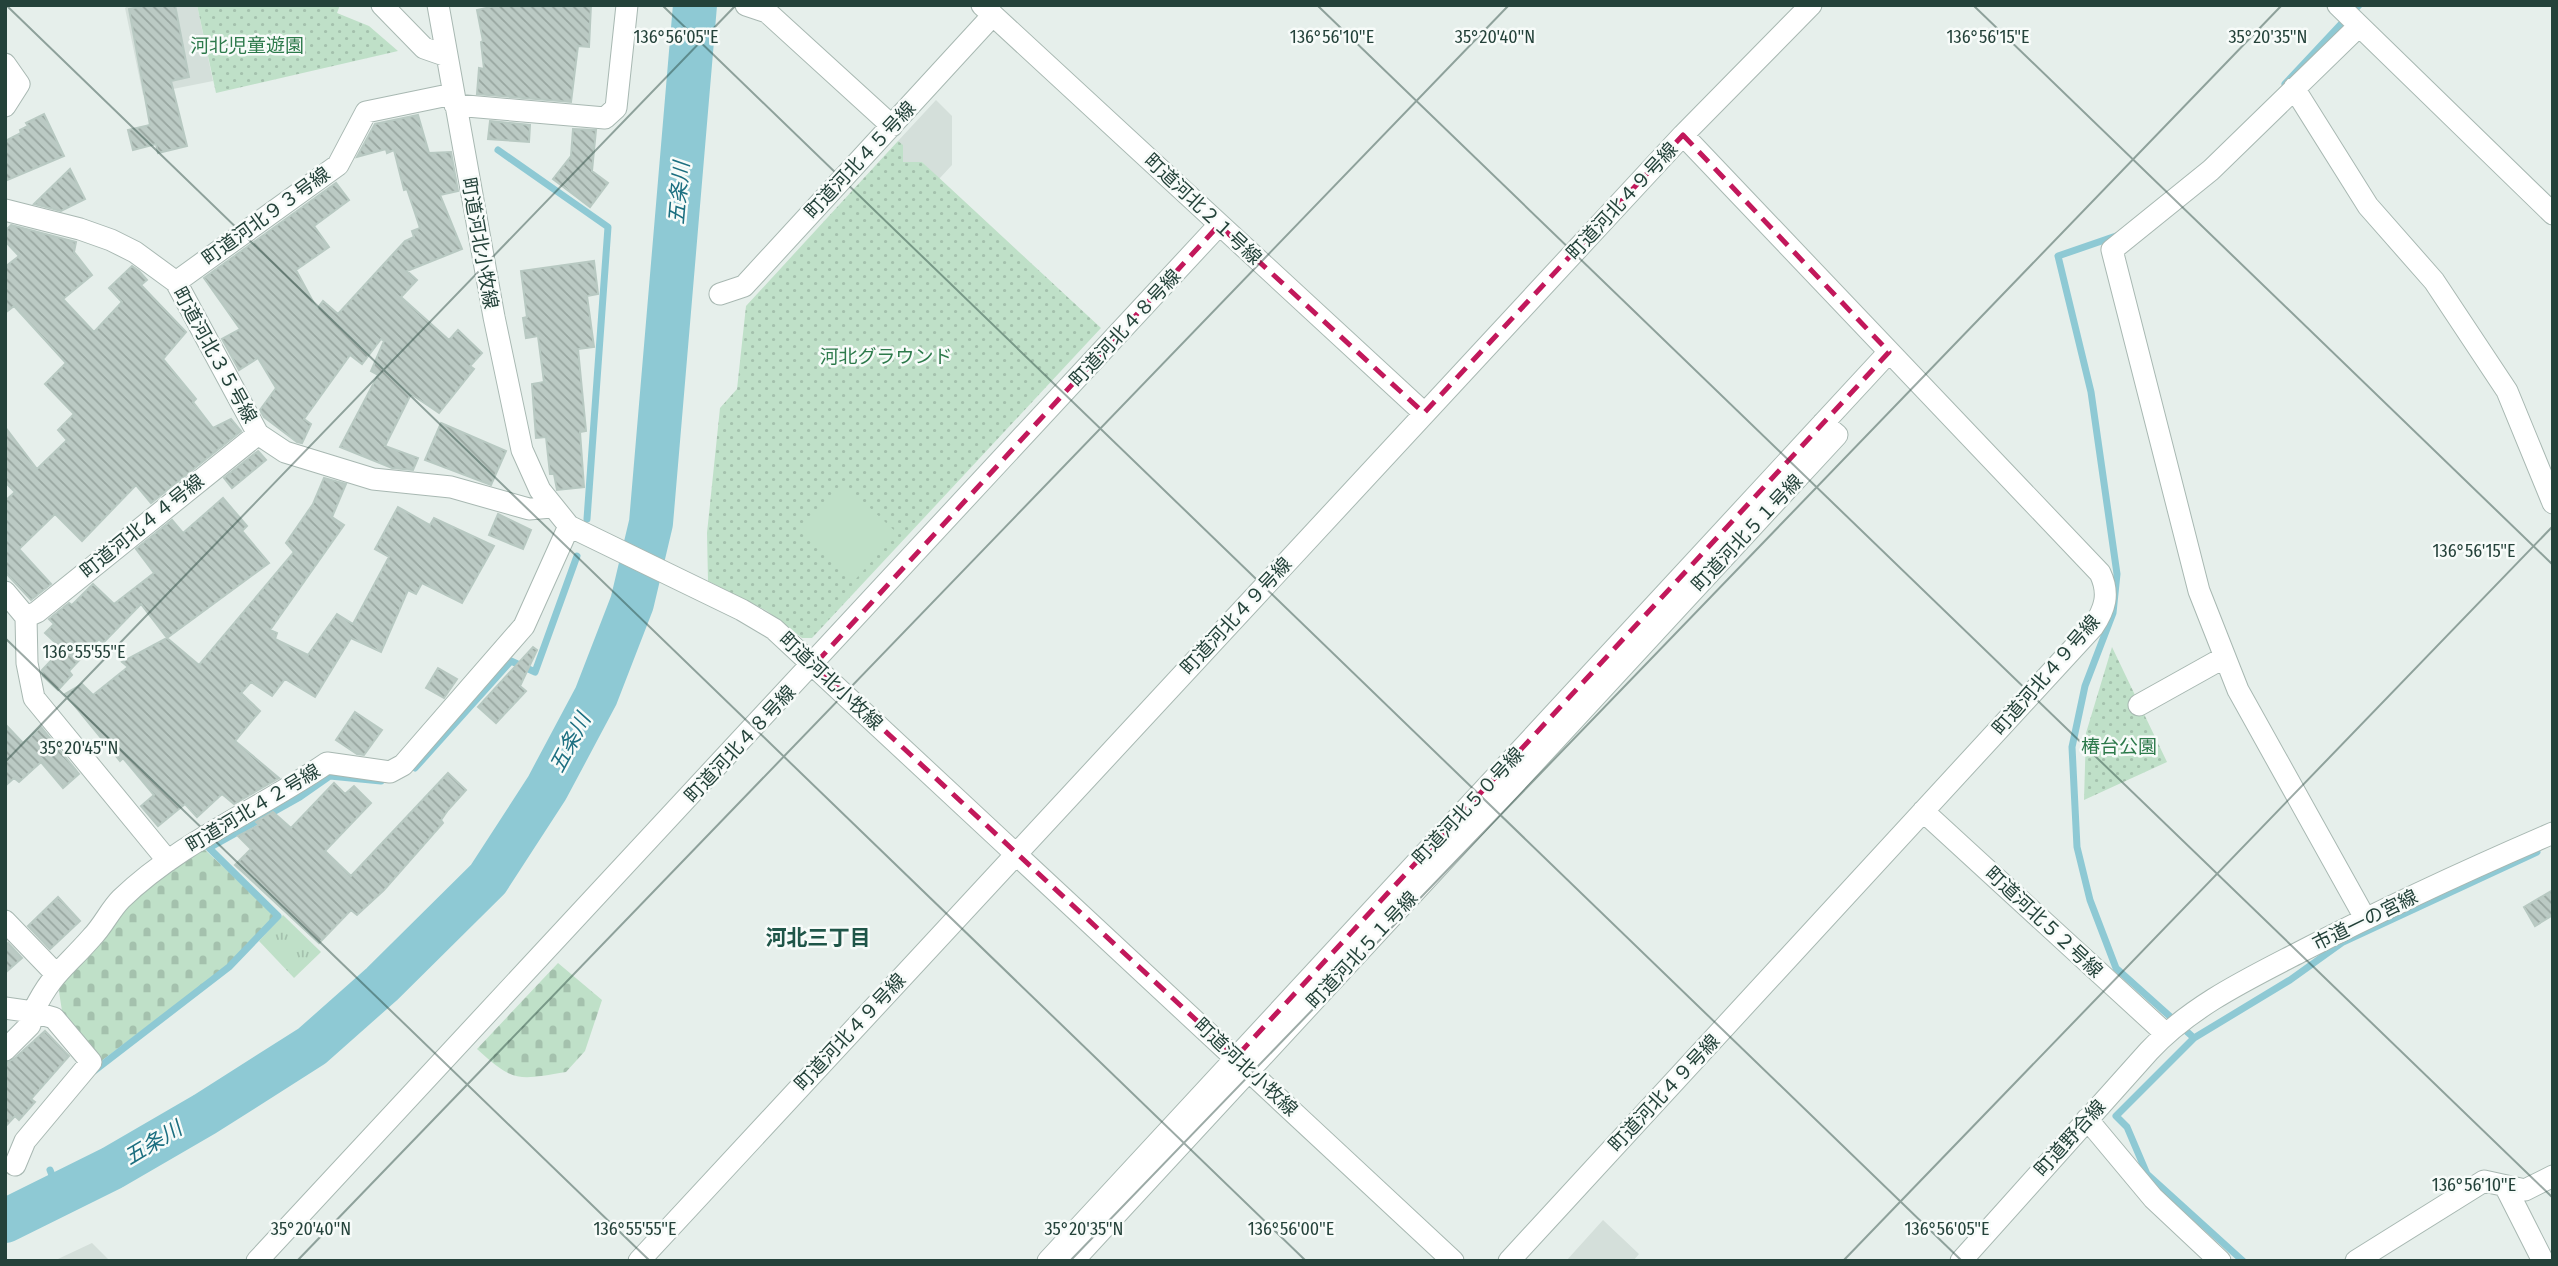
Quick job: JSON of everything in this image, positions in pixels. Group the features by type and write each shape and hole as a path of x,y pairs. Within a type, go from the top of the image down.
{"street":[{"path":"382,5 424,48 447,56"},
{"path":"454,100 605,118 616,108 627,5"},
{"path":"746,5 767,12 892,126"},
{"path":"1683,135 1811,5"},
{"path":"2338,5 2553,214"},
{"name":"町道河北小牧線","path":"440,6 454,100 522,450 551,507 569,526 598,542 761,621 814,664 1453,1261"},
{"name":"町道河北４５号線","path":"720,294 744,286 892,126 987,10"},
{"name":"町道河北２１号線","path":"987,10 1424,413"},
{"path":"2359,26 2211,170 2112,250 2199,591 2238,690 2365,918"},
{"path":"5,64 19,84 5,106"},
{"path":"2294,88 2368,206 2434,281 2507,391 2553,503"},
{"name":"町道河北９３号線","path":"176,282 338,165 366,112 454,100"},
{"name":"町道河北４９号線","path":"639,1261 1683,135 2100,573 2105,584 2106,598 2102,614 2093,627 1509,1261"},
{"name":"町道河北３５号線","path":"5,210 80,229 111,240 135,252 176,282 258,434 285,452 373,479 451,487 529,509 551,507"},
{"name":"町道河北４８号線","path":"257,1261 1219,225"},
{"name":"町道河北５０号線","path":"1048,1261 1243,1064 1889,352"},
{"name":"町道河北４４号線","path":"26,617 37,612 258,434"},
{"name":"町道河北４２号線","path":"5,1050 30,1025 33,1012 55,974 93,937 120,900 168,861 327,763 390,772 403,765 524,626 569,526"},
{"path":"5,592 26,617 27,663 34,698 168,861"},
{"path":"2139,705 2225,657"},
{"name":"町道河北５２号線","path":"1923,811 2165,1033"},
{"name":"市道一の宮線","path":"2182,1019 2248,979 2365,918 2551,837"},
{"path":"5,921 55,974"},
{"path":"5,1008 54,1018 91,1062 26,1141 15,1165"},
{"name":"町道野合線","path":"1961,1261 2165,1033 2182,1019"},
{"path":"1073,1261 1243,1064"},
{"path":"2087,1119 2152,1198 2220,1261"},
{"path":"2356,1261 2484,1181 2525,1189 2553,1176"},
{"path":"2505,1186 2543,1261"}],"highlighted area":[{"path":"1683,135 1889,352 1236,1057 814,665 1219,225 1424,413"}],"shaded area":[{"path":"129,5 197,5 213,81 143,95 125,8"},
{"path":"936,100 952,116 952,165 939,179 922,162 903,162 898,141"},
{"path":"1603,1220 1639,1254 1633,1261 1566,1261"},
{"path":"92,1243 110,1261 55,1261 58,1259"}],"green space":[{"name":"河北児童遊園","path":"197,5 340,5 337,13 369,26 398,51 216,93"},
{"name":"河北グラウンド","path":"898,141 903,145 903,162 922,162 1101,328 812,638 802,638 767,611 708,581 707,533 720,408 737,389 746,306"},
{"path":"843,483 897,533 854,581 799,531"},
{"name":"椿台公園","path":"2112,647 2167,762 2084,800 2086,733"},
{"path":"203,848 275,915 227,966 100,1062 62,1011 58,985 124,909 161,876"},
{"path":"283,915 321,952 294,978 259,941"},
{"path":"558,963 602,1000 585,1051 566,1072 537,1077 509,1073 477,1049"}],"building":[{"path":"148,5 175,5 189,77 171,81 187,146 158,153 156,144 133,150 128,130 150,125 129,9"},
{"path":"500,5 591,5 589,47 578,46 571,102 477,94 479,68 484,69 483,41 477,10"},
{"path":"44,114 64,156 5,181 5,141 21,133 20,130 28,126 26,123"},
{"path":"418,115 429,153 451,152 458,191 440,195 462,249 407,271 417,280 401,297 449,340 458,330 482,353 470,366 474,369 439,413 411,394 385,446 418,458 413,470 392,468 340,447 378,375 371,371 384,341 381,339 362,364 350,355 304,419 311,424 302,443 297,442 264,417 260,410 276,388 258,358 239,370 222,339 240,329 204,278 336,183 349,200 314,226 329,247 296,270 317,309 323,301 338,314 405,241 414,237 412,231 420,228 407,189 404,190 394,150 387,153 386,149 357,157 375,124"},
{"path":"490,121 530,125 529,142 488,139"},
{"path":"573,129 596,130 592,171 608,183 590,207 553,179 571,156"},
{"path":"70,169 85,199 61,211 34,204"},
{"path":"11,225 76,242 74,252 92,275 63,299 94,332 122,302 109,288 132,266 139,271 147,280 141,285 186,332 163,359 196,399 193,402 213,428 231,419 241,431 151,503 136,485 82,541 55,514 19,549 51,584 31,600 5,572 5,501 15,492 5,482 5,427 37,469 67,440 58,430 74,414 45,384 66,363 14,306 5,313 5,267 19,256 5,241 5,231"},
{"path":"594,261 598,294 587,296 594,347 578,349 586,431 580,432 584,487 557,490 554,474 550,474 546,437 536,438 532,384 544,382 538,336 526,338 523,318 527,317 521,271"},
{"path":"441,423 506,451 491,485 425,460"},
{"path":"258,451 266,460 232,488 224,478"},
{"path":"324,478 346,484 332,517 344,525 270,630 277,633 275,639 308,655 337,614 353,624 389,557 375,549 398,507 430,525 434,518 494,546 462,603 422,583 416,594 408,590 381,652 351,638 315,697 285,679 272,696 251,682 241,693 260,711 235,741 279,778 234,804 222,794 197,817 185,804 158,826 141,806 154,795 123,758 120,761 65,694 82,684 93,695 128,667 122,662 167,638 199,665 294,552 286,543 313,504"},
{"path":"223,498 247,526 242,531 269,563 167,638 141,604 103,643 99,639 69,671 72,675 58,690 43,676 42,670 62,649 45,633 54,624 49,619 69,603 72,605 93,584 114,604 154,573 136,549 172,520 183,533"},
{"path":"498,514 531,530 523,549 489,535"},
{"path":"533,647 537,650 520,686 526,691 496,723 478,707"},
{"path":"438,668 457,679 444,698 426,688"},
{"path":"355,712 382,730 364,755 357,754 336,740"},
{"path":"5,724 23,743 41,727 79,774 63,788 41,762 19,782 14,778 5,786"},
{"path":"448,773 466,790 441,820 443,823 384,890 357,915 351,910 319,943 235,865 251,849 238,836 259,825 256,822 273,812 291,828 334,783 345,794 354,786 371,803 325,851 351,876"},
{"path":"2553,890 2553,915 2535,926 2524,907"},
{"path":"58,897 80,921 50,949 28,926"},
{"path":"8,943 22,958 5,973 5,946"},
{"path":"45,1031 69,1056 31,1099 35,1102 19,1120 15,1116 5,1127 5,1063 14,1059"}],"waterway":[{"name":"五条川","path":"5,1221 112,1168 205,1114 312,1046 382,984 488,879 547,788 596,696 632,603 651,523 695,5"},
{"path":"2285,84 2359,5"},
{"path":"498,150 608,227 587,519"},
{"path":"2119,235 2058,256 2091,392 2117,574 2113,613 2085,686 2072,747 2077,847 2090,900 2116,968 2194,1038 2116,1116 2127,1127 2147,1174 2243,1261"},
{"path":"415,768 511,661 535,672 577,556"},
{"path":"94,1071 229,967 278,916 209,848 300,797 330,776 381,781"},
{"path":"2194,1038 2290,980 2343,942 2537,852"},
{"path":"50,1170 59,1193"}],"district":[{"name":"河北三丁目","path":"818,938"}]}
